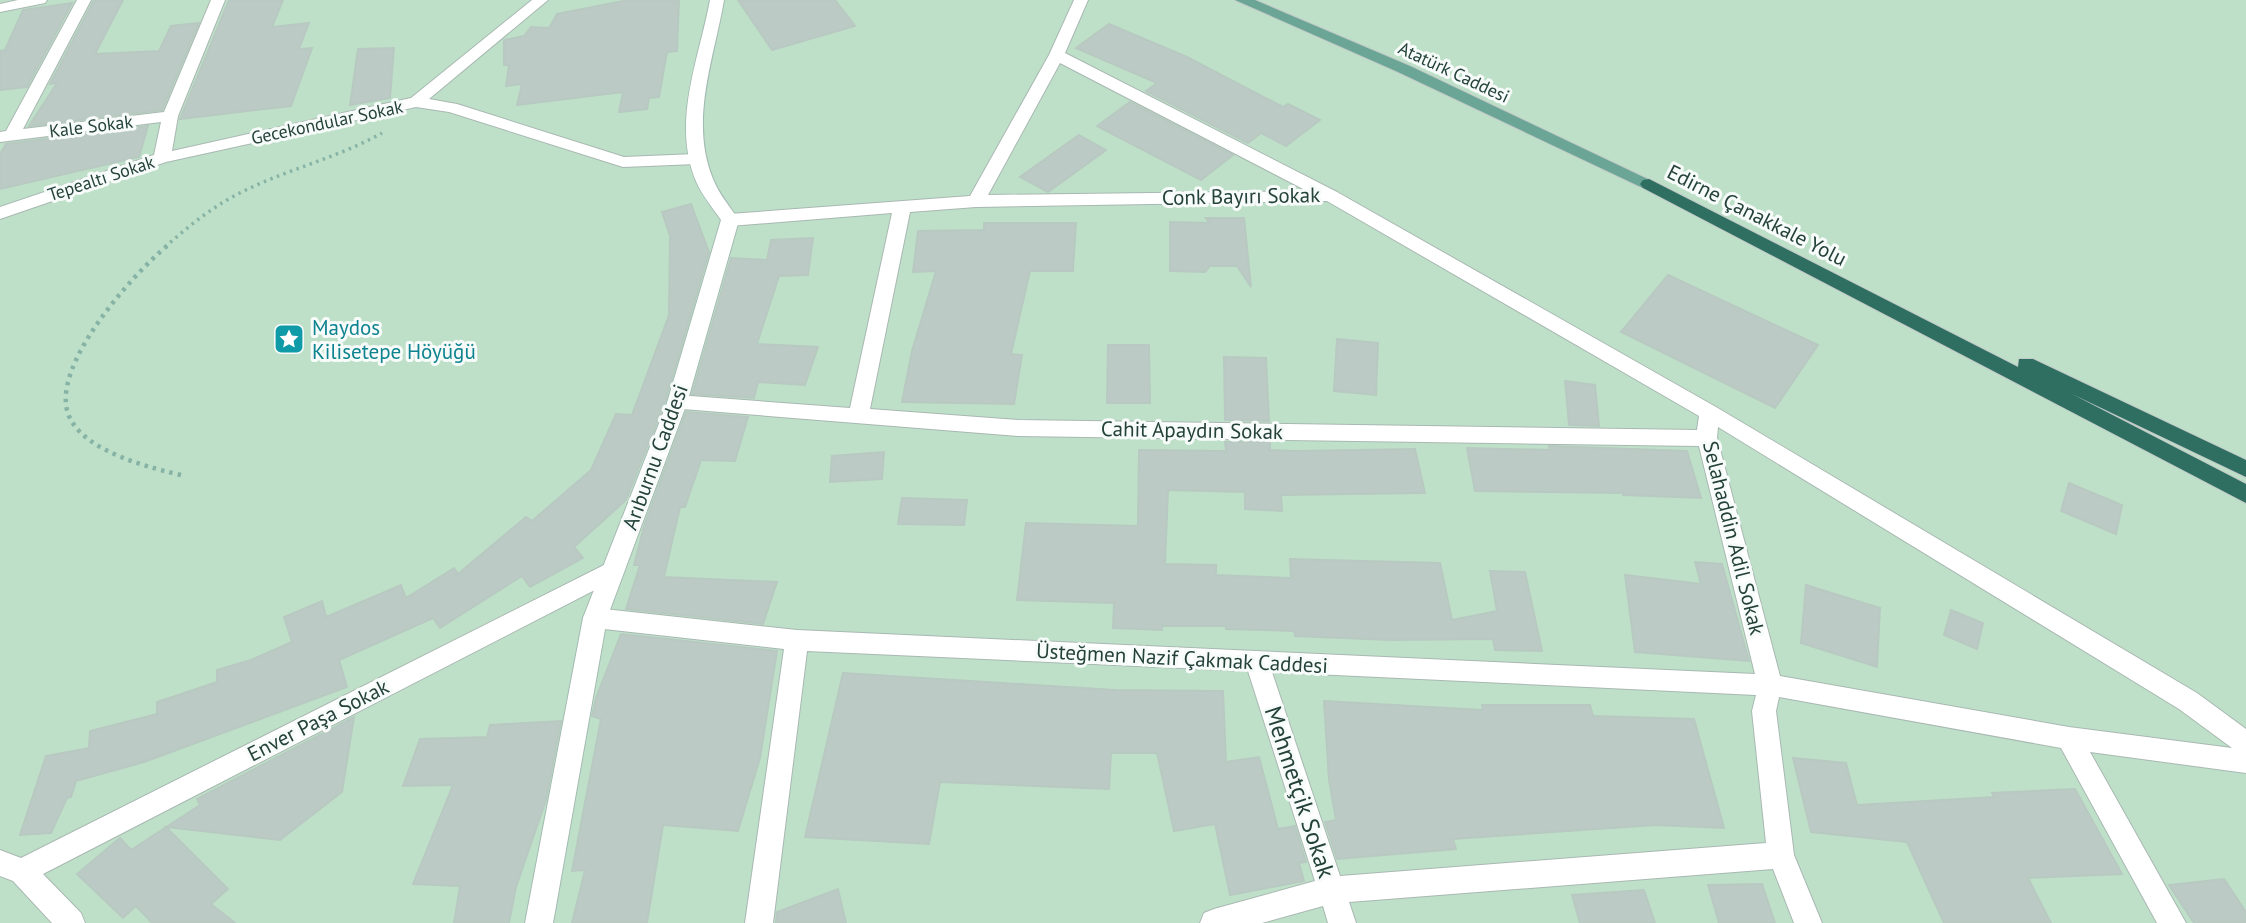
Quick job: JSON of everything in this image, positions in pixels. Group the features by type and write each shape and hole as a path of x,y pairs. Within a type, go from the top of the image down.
{"highway":[{"name":"Edirne Çanakkale Yolu","path":"1649,184 2246,469"},
{"name":"Edirne Çanakkale Yolu","path":"1649,184 2246,494"}],"main road":[{"name":"Atatürk Caddesi","path":"1242,0 1393,64 1649,184"}],"street":[{"path":"0,8 40,0"},
{"name":"Kale Sokak","path":"6,136 84,0"},
{"name":"Tepealtı Sokak","path":"0,213 162,158 170,117 218,0"},
{"name":"Gecekondular Sokak","path":"162,158 416,102 541,0"},
{"path":"718,0 693,108 692,137 704,181 730,220"},
{"path":"976,201 1057,55 1081,0"},
{"name":"Conk Bayırı Sokak","path":"1057,55 1331,196"},
{"path":"416,102 452,107 623,162 696,159"},
{"name":"Kale Sokak","path":"6,136 170,117"},
{"name":"Conk Bayırı Sokak","path":"730,220 976,201 1331,196"},
{"name":"Selahaddin Adil Sokak","path":"1331,196 1709,412 1707,438 1770,685 1764,711 1781,856 1808,923"},
{"path":"859,414 902,206"},
{"name":"Arıburnu Caddesi","path":"539,923 595,618 677,403 730,220"},
{"name":"Cahit Apaydın Sokak","path":"677,403 859,414 1018,428 1707,438"},
{"path":"1709,412 2188,701 2246,743"},
{"name":"Enver Paşa Sokak","path":"11,867 614,569"},
{"name":"Üsteğmen Nazif Çakmak Caddesi","path":"595,618 797,640 1770,685 2069,738 2246,761"},
{"path":"759,923 797,640"},
{"name":"Mehmetçik Sokak","path":"1257,662 1342,923"},
{"path":"2069,738 2172,923"},
{"path":"1214,923 1332,890 1781,856"},
{"path":"11,867 71,923"}],"path":[{"path":"185,476 145,466 102,445 82,433 69,418 66,400 72,373 101,314 190,226 228,199 274,178 363,146 402,121 416,102"}],"green space":[{"path":"0,0 2246,0 2246,923 0,923"}],"building":[{"path":"94,0 123,0 95,54 159,51 171,26 199,23 162,110 29,126 57,83 50,84"},
{"path":"229,0 283,0 272,27 309,23 299,49 312,48 291,106 180,119"},
{"path":"628,0 679,0 677,51 667,52 659,97 649,98 647,109 619,112 623,92 517,105 522,84 506,86 509,65 504,65 504,40 524,36 531,27 549,28 557,14"},
{"path":"738,0 835,0 855,26 772,50"},
{"path":"72,3 27,87 0,90 0,51 5,50 23,10"},
{"path":"1109,24 1187,57 1283,107 1288,104 1320,120 1286,146 1261,133 1248,143 1146,91 1157,83 1076,48"},
{"path":"394,48 390,98 350,105 358,49"},
{"path":"1130,102 1233,155 1201,180 1097,126"},
{"path":"148,126 139,157 0,189 0,154 6,144"},
{"path":"1079,135 1106,150 1048,192 1020,177"},
{"path":"691,204 709,252 665,402 626,500 574,547 583,558 530,587 522,576 440,628 433,618 339,660 347,687 144,762 76,781 71,797 67,798 51,833 20,835 46,756 89,748 90,731 157,714 157,702 217,682 217,670 251,660 292,642 284,617 322,601 326,617 401,585 406,598 454,568 458,574 526,517 532,521 591,470 616,414 632,415 669,315 670,236 662,212"},
{"path":"1206,218 1244,218 1251,287 1237,266 1210,266 1205,272 1170,271 1170,222 1209,223"},
{"path":"984,223 1076,223 1073,271 1030,271 1011,354 1022,355 1014,404 902,402 912,351 936,271 913,272 918,231 984,230"},
{"path":"813,238 808,275 779,276 757,344 818,347 805,385 758,382 754,398 692,394 731,258 767,260 771,240"},
{"path":"1668,275 1818,345 1775,408 1621,332"},
{"path":"1337,339 1378,343 1376,395 1334,391"},
{"path":"1108,345 1149,345 1150,403 1107,403"},
{"path":"1224,357 1266,358 1269,421 1225,420"},
{"path":"1565,381 1595,385 1599,426 1569,425"},
{"path":"686,412 748,417 735,461 701,460 685,507 680,507 664,577 777,582 763,624 626,609 640,565 634,565 645,523"},
{"path":"1225,442 1270,442 1270,450 1295,451 1415,449 1425,493 1281,495 1282,511 1245,509 1245,492 1168,490 1165,564 1216,565 1216,575 1291,578 1290,559 1440,563 1452,620 1497,611 1490,571 1525,572 1542,651 1495,650 1493,639 1390,640 1295,636 1294,631 1226,629 1226,626 1162,626 1162,630 1113,628 1114,603 1017,600 1026,523 1138,526 1139,450 1226,451"},
{"path":"1549,446 1687,451 1701,498 1623,493 1475,491 1467,448 1550,450"},
{"path":"884,452 882,479 830,482 832,456"},
{"path":"2069,483 2122,505 2116,534 2061,511"},
{"path":"902,498 967,500 964,525 898,524"},
{"path":"1695,562 1722,564 1749,661 1635,652 1625,575 1701,584"},
{"path":"1806,585 1880,608 1877,667 1801,643"},
{"path":"1951,610 1983,623 1977,649 1944,635"},
{"path":"621,634 777,651 760,758 738,831 663,825 647,923 572,923 585,870 572,871 601,719 592,716 596,698"},
{"path":"843,673 1115,690 1223,691 1226,762 1259,757 1278,829 1295,826 1306,862 1299,863 1304,881 1230,895 1215,824 1174,831 1157,753 1111,753 1109,789 940,782 929,844 805,837"},
{"path":"1324,701 1483,710 1482,705 1590,705 1593,716 1694,719 1724,828 1656,825 1453,839 1456,849 1337,859 1325,822 1336,820 1329,780"},
{"path":"354,717 342,792 280,840 166,827 200,805 197,799"},
{"path":"561,721 546,800 516,887 509,923 454,923 460,886 413,884 453,785 403,786 420,739 487,737 490,725"},
{"path":"1793,758 1846,763 1857,805 2075,789 2122,874 2028,878 2051,923 1944,923 1907,842 1811,832"},
{"path":"166,827 228,889 211,904 235,923 152,923 136,906 123,918 77,874 120,838 131,850"},
{"path":"2224,879 2246,912 2246,923 2194,923 2169,885"},
{"path":"1762,884 1775,923 1719,923 1708,885"},
{"path":"838,889 846,923 776,923 777,912"},
{"path":"1644,890 1655,923 1580,923 1572,895"}],"place":[{"name":"Maydos Kilisetepe Höyüğü","path":"289,339"}]}
